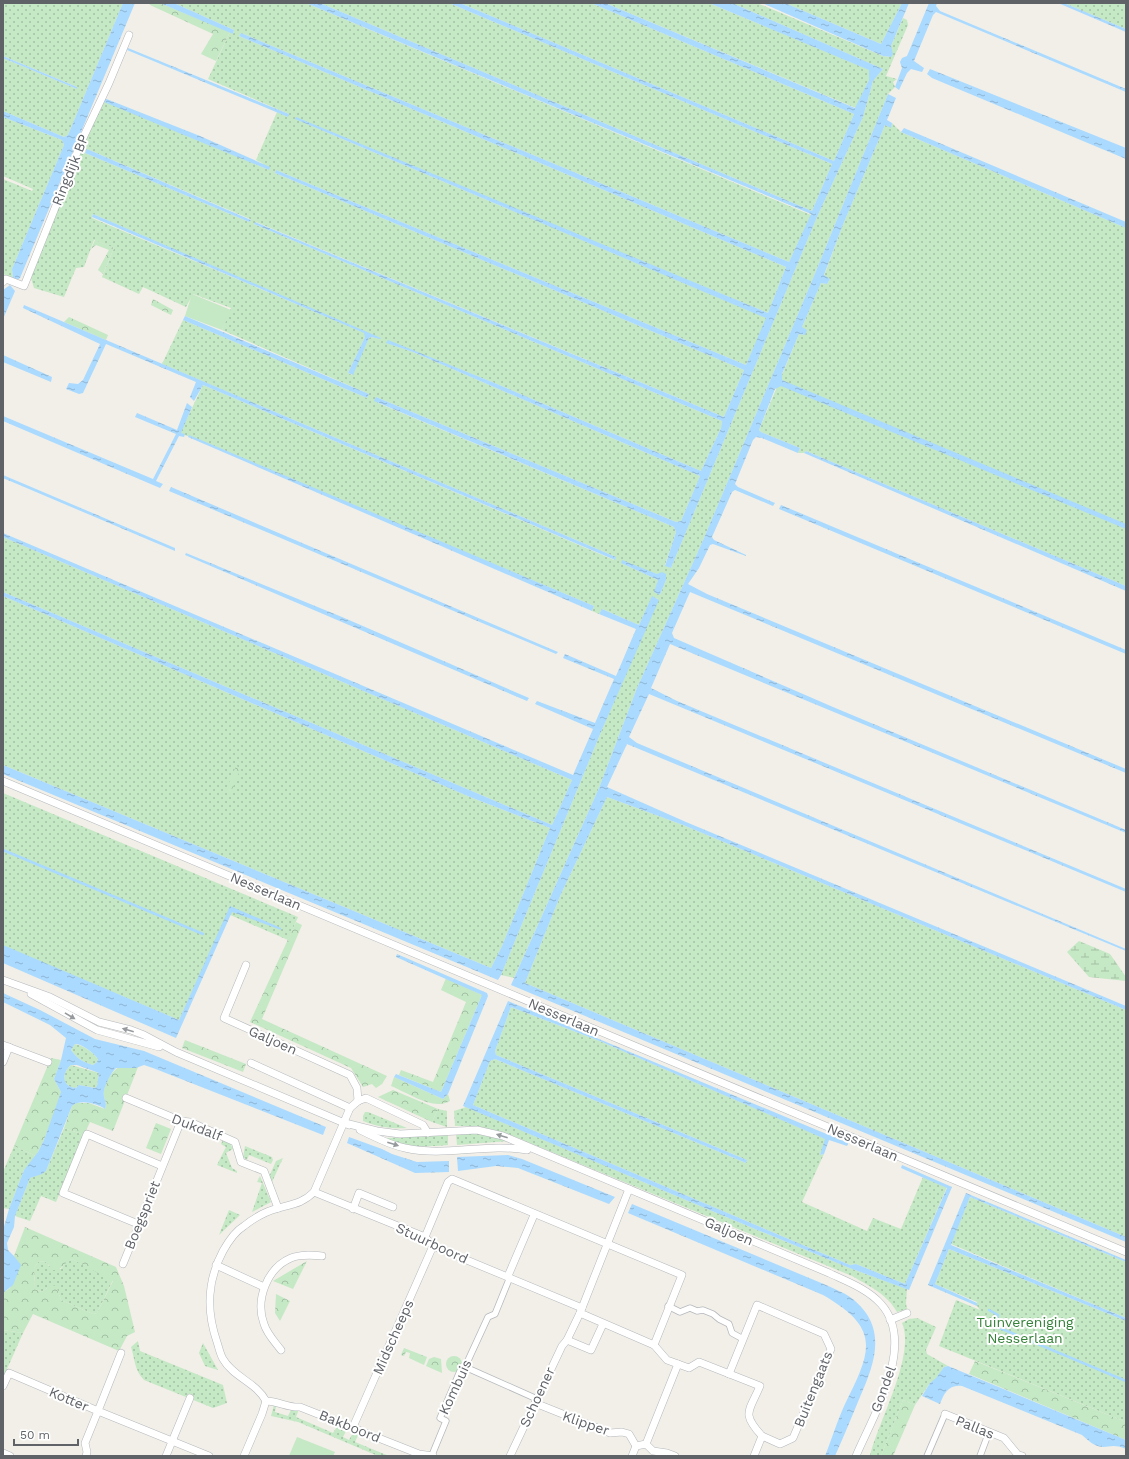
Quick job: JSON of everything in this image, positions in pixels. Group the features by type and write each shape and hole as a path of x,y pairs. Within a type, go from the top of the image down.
{"street":[{"name":"Ringdijk BP","path":"3,282 6,279 24,286 82,140 109,83 129,35"},
{"name":"Nesserlaan","path":"3,781 1126,1252"},
{"name":"Galjoen","path":"246,965 224,1018 350,1075 357,1088 358,1101"},
{"name":"Galjoen","path":"3,980 97,1030 176,1052 345,1123 384,1141 406,1148 425,1150 509,1146 538,1151"},
{"path":"3,1062 6,1046 48,1062"},
{"path":"251,1063 350,1108"},
{"name":"Dukdalf","path":"126,1098 181,1121 190,1122 235,1142 241,1162 264,1171 278,1208"},
{"path":"246,1455 266,1401 262,1394 233,1372 223,1359 211,1322 209,1298 212,1278 216,1265 228,1242 238,1229 258,1217 278,1208 303,1202 314,1192 336,1140 345,1123 350,1108 358,1101 366,1098 423,1125 428,1133"},
{"name":"Boegspriet","path":"123,1264 181,1121"},
{"name":"Galjoen","path":"345,1123 377,1131 400,1134 477,1130 503,1136 850,1282 882,1304 890,1320"},
{"name":"Boegspriet","path":"138,1224 63,1193 87,1134 162,1166"},
{"path":"425,1236 448,1182 452,1180 682,1275 668,1306 654,1345"},
{"name":"Schoener","path":"510,1456 562,1346 567,1340 581,1311 629,1190"},
{"path":"314,1192 354,1209"},
{"name":"Stuurboord","path":"393,1207 359,1193 354,1209 425,1236 432,1246 509,1276 581,1311"},
{"path":"509,1276 534,1215"},
{"name":"Midscheeps","path":"353,1427 432,1246"},
{"path":"281,1350 271,1338 264,1324 261,1307 264,1287 272,1274 291,1258 311,1254 322,1256"},
{"path":"216,1265 264,1287"},
{"name":"Kombuis","path":"432,1456 446,1421 440,1418 460,1371 463,1366 465,1367 488,1317 495,1314 509,1276"},
{"name":"Buitengaats","path":"729,1374 757,1305 824,1334 831,1349 793,1438 780,1444 762,1436"},
{"path":"668,1306 680,1312 690,1308 697,1311 703,1310 713,1314 729,1324 732,1333 743,1339"},
{"path":"581,1311 603,1324 654,1345 667,1360 689,1368 699,1362 760,1386 748,1415 749,1422 762,1436 754,1456"},
{"path":"890,1320 907,1313"},
{"name":"Gondel","path":"856,1456 892,1368 896,1348 890,1320"},
{"path":"567,1340 591,1350 603,1324"},
{"path":"121,1353 98,1411 209,1456"},
{"path":"646,1444 678,1364"},
{"name":"Kombuis","path":"465,1367 536,1401"},
{"name":"Kotter","path":"3,1386 9,1373 98,1411 85,1443 87,1452 86,1456"},
{"path":"166,1456 190,1398"},
{"name":"Bakboord","path":"266,1401 276,1401 290,1408 300,1407 419,1454 432,1456"},
{"name":"Klipper","path":"536,1401 610,1433 622,1432 629,1434 636,1446"},
{"path":"927,1456 945,1414"},
{"name":"Pallas","path":"945,1414 1004,1438 1018,1455 1022,1456"},
{"path":"980,1456 989,1432"},
{"path":"632,1456 636,1446 646,1444"},
{"path":"646,1444 652,1451 667,1453 675,1456"},
{"path":"3,1453 10,1456"}],"green space":[{"path":"3,3 123,3 68,135 64,137 3,111 3,58 77,89 77,87 3,56"},
{"path":"149,3 160,3 230,32 216,61 201,54 213,34 150,5"},
{"path":"174,3 306,3 811,215 789,262 241,33 239,36 786,267 768,313 295,119 767,318 746,365 276,170 275,173 744,370 724,417 256,222 254,224 722,421 721,428 701,471 497,384 388,341 387,343 413,352 700,476 681,521 676,522 376,397 378,403 674,527 676,532 665,565 671,568 817,217 863,117 873,81 883,69 732,3 757,3 883,56 891,57 891,46 903,18 907,20 908,25 886,76 897,79 893,82 895,87 888,94 814,276 704,538 637,688 599,788 514,978 501,975 601,732 658,599 652,597 639,625 602,609 599,614 592,611 594,606 180,433 203,385 614,560 616,557 162,364 183,320 367,398 369,394 222,330 231,308 193,294 186,307 143,287 139,294 102,277 114,248 94,240 84,267 76,268 64,297 34,288 31,278 102,100 269,170 262,163 256,160 277,112 288,117 289,114 208,79 230,32 233,34 234,30","holes":["87,149 250,219 251,220 249,222 85,153","93,214 380,339 369,338 352,375 348,373 365,337 365,333 92,218","621,563 657,574 666,580 660,595 655,592 658,580"]},
{"path":"320,3 449,3 832,164 812,211"},
{"path":"460,3 591,3 854,114 834,161"},
{"path":"605,3 709,3 870,70 869,80 856,108"},
{"path":"785,3 902,3 881,44"},
{"path":"1064,3 1126,3 1126,29"},
{"path":"3,117 62,140 64,145 12,269 13,278 3,274 3,179 32,191 33,189 3,176"},
{"path":"892,123 901,132 1126,228 1126,586 806,451 804,453 798,453 800,448 759,430 799,334 805,335 802,327 821,283 827,284 830,279 824,276 842,227 885,125 891,127"},
{"path":"95,240 114,248 103,274 98,270 109,250 96,245 91,249"},
{"path":"192,294 231,310 222,330 185,316"},
{"path":"153,299 173,310 171,315 151,305"},
{"path":"69,317 108,335 106,340 64,322"},
{"path":"3,537 572,780 552,825 3,592"},
{"path":"3,596 470,797 550,828 502,946 491,968 3,765"},
{"path":"236,766 241,768 231,792 226,790"},
{"path":"3,793 298,917 288,940 228,914 179,1020 3,946"},
{"path":"607,797 683,825 1126,1010 1126,1237 525,983 561,894"},
{"path":"296,922 302,925 262,1019 387,1076 382,1084 376,1088 372,1084 363,1087 351,1068 250,1022"},
{"path":"1079,941 1110,954 1126,977 1126,981 1089,977 1067,952"},
{"path":"446,978 482,995 441,1092 399,1075 401,1070 433,1082 466,1002 441,990"},
{"path":"511,1007 602,1042 826,1139 820,1155 824,1154 802,1202 867,1231 873,1218 901,1229 923,1177 947,1187 905,1284 856,1264 850,1265 473,1105 490,1061 495,1059 746,1163 747,1160 496,1055 495,1051"},
{"path":"185,1040 246,1064 243,1072 182,1048"},
{"path":"75,1044 90,1051 98,1059 97,1062 93,1065 86,1063 78,1057 71,1050"},
{"path":"51,1058 61,1060 54,1079 61,1092 61,1096 44,1140 36,1156 14,1146"},
{"path":"71,1065 99,1073 97,1086 95,1088 79,1085 76,1088 68,1085 64,1079 66,1071"},
{"path":"120,1067 138,1067 113,1131 90,1122 84,1135 64,1128 72,1106 76,1103 89,1103 105,1109 106,1104 104,1093 106,1084 114,1071"},
{"path":"394,1077 443,1099 448,1094 450,1101 444,1104 436,1104 421,1100 391,1086"},
{"path":"393,1090 438,1109 432,1122 378,1097"},
{"path":"466,1107 847,1267 907,1289 907,1309 897,1312 883,1295 852,1276 503,1132 475,1126 455,1126 454,1111"},
{"path":"438,1109 447,1111 447,1127 432,1122"},
{"path":"365,1112 407,1128 385,1127 363,1121"},
{"path":"156,1123 171,1129 161,1154 146,1148"},
{"path":"64,1128 84,1135 56,1202 41,1196 30,1221 15,1216 30,1178 46,1171"},
{"path":"477,1133 509,1141 457,1145 456,1134"},
{"path":"448,1135 448,1145 434,1146 408,1146 392,1142 387,1138"},
{"path":"223,1140 230,1143 233,1149 226,1153 232,1168 237,1171 237,1173 217,1165 226,1147 221,1144"},
{"path":"14,1146 36,1156 24,1170 9,1209 3,1208 3,1172"},
{"path":"245,1146 272,1157 273,1160 271,1164 249,1155 247,1160 243,1157"},
{"path":"283,1158 272,1182 269,1177 276,1161"},
{"path":"260,1176 271,1202 252,1212 262,1183 257,1182"},
{"path":"970,1197 1126,1262 1126,1318 951,1244"},
{"path":"229,1210 240,1215 219,1235"},
{"path":"25,1227 116,1267 124,1286 135,1332 127,1336 119,1351 33,1314 23,1333 3,1330 3,1293 10,1288 20,1265 14,1256","holes":["72,1259 113,1281 97,1313 93,1314 61,1300 56,1286 51,1285 42,1292 35,1289 34,1268 39,1261 46,1262 53,1270 56,1270"]},
{"name":"Tuinvereniging Nesserlaan","path":"949,1249 1126,1321 1126,1422 939,1346 956,1300 980,1310 977,1306 977,1302 935,1284"},
{"path":"72,1259 113,1280 97,1313 93,1314 61,1300 57,1289 47,1288 42,1292 35,1289 34,1268 39,1261 46,1262 49,1266 61,1269 67,1261"},
{"path":"307,1261 293,1289 273,1281"},
{"path":"276,1294 290,1301 280,1321 275,1313"},
{"path":"917,1318 936,1327 926,1350 927,1354 948,1366 944,1367 936,1379 930,1383 915,1405 903,1400 881,1456 870,1456 900,1370 904,1352 905,1337 902,1323 909,1319"},
{"path":"3,1330 23,1333 3,1378"},
{"path":"138,1341 140,1351 223,1385 227,1403 213,1408 144,1380 138,1372 131,1347"},
{"path":"203,1343 218,1370 205,1366 199,1353"},
{"path":"404,1348 427,1357 424,1365 409,1358 410,1353 406,1352 404,1356 401,1355"},
{"path":"454,1356 460,1358 462,1364 460,1370 454,1372 448,1370 446,1364 448,1358"},
{"path":"434,1357 441,1359 442,1373 426,1366 429,1359"},
{"path":"975,1361 1126,1422 1126,1440 969,1374"},
{"path":"903,1400 915,1405 893,1456 881,1456"},
{"path":"274,1405 276,1406 275,1412 288,1416 291,1410 299,1409 296,1417 333,1433 338,1425 347,1429 343,1437 349,1440 354,1431 359,1433 355,1442 389,1456 378,1456 298,1422 271,1416"},
{"path":"297,1437 335,1452 333,1456 289,1456"}],"water":[{"path":"123,3 135,3 20,278 17,280 13,278 12,269 64,145 62,140 3,117 3,111 64,137 68,135"},
{"path":"160,3 174,3 234,30 233,34"},
{"path":"306,3 320,3 812,211 832,164 449,3 460,3 834,161 854,114 591,3 605,3 855,108 869,80 869,70 709,3 732,3 883,69 873,81 863,117 817,217 671,568 665,566 676,532 674,527 374,401 376,397 676,522 681,521 700,476 413,352 386,343 388,340 497,384 701,471 721,428 722,421 254,224 255,222 724,417 744,370 275,173 276,170 746,365 766,318 295,119 296,117 768,313 786,267 239,36 241,33 789,262 811,214"},
{"path":"762,3 785,3 881,44 902,3 909,3 891,46 893,54 891,57 883,56"},
{"path":"929,3 937,3 936,6 940,11 1126,89 1126,92 936,12 933,15 914,61 924,68 922,72 911,69 907,73 899,90 895,87 902,68 900,62 902,58 907,56"},
{"path":"1058,3 1064,3 1126,29 1126,32"},
{"path":"128,48 289,114 288,117 127,50"},
{"path":"3,56 77,87 77,89 3,58"},
{"path":"930,69 1126,148 1126,159 932,78 927,74"},
{"path":"888,94 896,98 887,120 892,123 891,128 885,125 842,227 824,275 830,279 827,284 821,283 802,327 807,330 805,335 799,334 782,374 782,380 1126,524 1126,529 781,386 775,389 759,430 800,448 798,453 762,438 756,437 753,440 735,484 738,487 775,503 773,506 735,490 732,492 712,537 714,540 746,556 713,544 710,545 699,568 688,584 707,594 1126,769 1126,773 690,592 672,633 674,638 833,707 1126,830 1126,833 670,644 651,688 677,701 1126,889 1126,892 649,694 629,737 637,743 1126,949 1126,951 627,744 607,787 686,822 1126,1006 1126,1010 683,825 607,797 561,894 525,983 1126,1237 1126,1242 511,985 599,788 637,688 704,538 814,276"},
{"path":"104,98 200,136 270,167 269,170 104,102 102,100"},
{"path":"904,128 1126,222 1126,228 901,132"},
{"path":"87,149 251,220 249,222 85,153"},
{"path":"93,214 381,338 369,338 353,375 348,373 365,337 364,333 92,217"},
{"path":"10,285 15,291 3,319 3,290"},
{"path":"24,305 616,557 615,560 203,385 194,401 190,397 196,382 106,344 83,393 79,394 66,389 69,383 78,384 83,380 100,344 23,308"},
{"path":"185,316 369,394 367,398 183,320"},
{"path":"3,355 52,377 51,382 3,362"},
{"path":"187,403 192,407 181,433 185,434 184,437 179,436 156,481 163,484 160,488 3,421 3,416 153,479 176,434 135,417 137,413 177,430"},
{"path":"189,435 594,606 592,611 188,437"},
{"path":"806,451 1126,586 1126,591 804,453"},
{"path":"3,475 175,548 175,551 3,478"},
{"path":"171,487 558,652 556,654 169,491"},
{"path":"781,505 1126,650 1126,654 779,509"},
{"path":"3,533 573,775 593,729 535,704 537,701 595,723 614,679 563,658 565,654 616,676 636,629 599,614 602,609 639,625 652,596 659,600 601,732 498,980 3,774 3,765 491,968 502,946 550,828 470,797 3,596 3,592 552,825 572,780 3,537"},
{"path":"186,553 342,617 529,698 527,701 185,555"},
{"path":"622,560 657,574 662,572 666,574 666,580 660,595 654,592 658,580 621,563"},
{"path":"230,906 281,928 281,930 232,912 176,1038 3,963 3,945 179,1020"},
{"path":"397,954 487,993 488,996 448,1094 443,1099 394,1077 396,1074 441,1092 482,995 396,957"},
{"path":"3,993 40,1010 95,1039 144,1051 326,1127 323,1135 144,1065 136,1068 116,1068 109,1077 104,1089 106,1104 105,1109 97,1105 84,1102 72,1106 46,1171 30,1178 15,1216 14,1227 7,1243 8,1250 21,1265 13,1285 3,1293 3,1230 9,1209 24,1170 38,1152 44,1140 61,1092 54,1079 61,1060 66,1038 50,1025 3,1002","holes":["75,1044 81,1045 90,1051 98,1059 97,1062 93,1065 86,1063 78,1057 71,1050","71,1065 77,1065 99,1073 97,1086 95,1088 79,1085 76,1088 68,1085 64,1079 66,1071"]},
{"path":"508,1001 848,1143 847,1146 829,1140 824,1154 820,1155 825,1139 602,1042 511,1007 495,1051 496,1055 747,1160 746,1163 495,1059 490,1061 473,1105 850,1265 856,1264 905,1284 947,1188 901,1168 902,1165 952,1187 909,1290 847,1267 463,1106"},
{"path":"349,1137 417,1162 449,1161 449,1172 415,1173 347,1143"},
{"path":"508,1155 522,1159 615,1197 609,1204 518,1168 496,1166 458,1171 457,1157"},
{"path":"966,1193 1126,1260 1126,1262 970,1197 951,1245 1126,1318 1126,1321 949,1249 935,1284 977,1303 977,1306 928,1285"},
{"path":"632,1204 826,1285 847,1295 862,1308 870,1319 874,1331 874,1357 866,1384 835,1456 825,1456 842,1410 861,1369 865,1355 866,1342 863,1330 855,1319 842,1307 823,1295 628,1213"},
{"path":"948,1366 1126,1440 1126,1449 1114,1446 1100,1447 1090,1442 1082,1435 962,1386 954,1386 950,1388 943,1396 940,1404 922,1396 930,1383 936,1378 944,1367"}],"waterway":[{"path":"3,850 203,934"},
{"path":"989,1310 998,1315 995,1326 1126,1381"}]}
